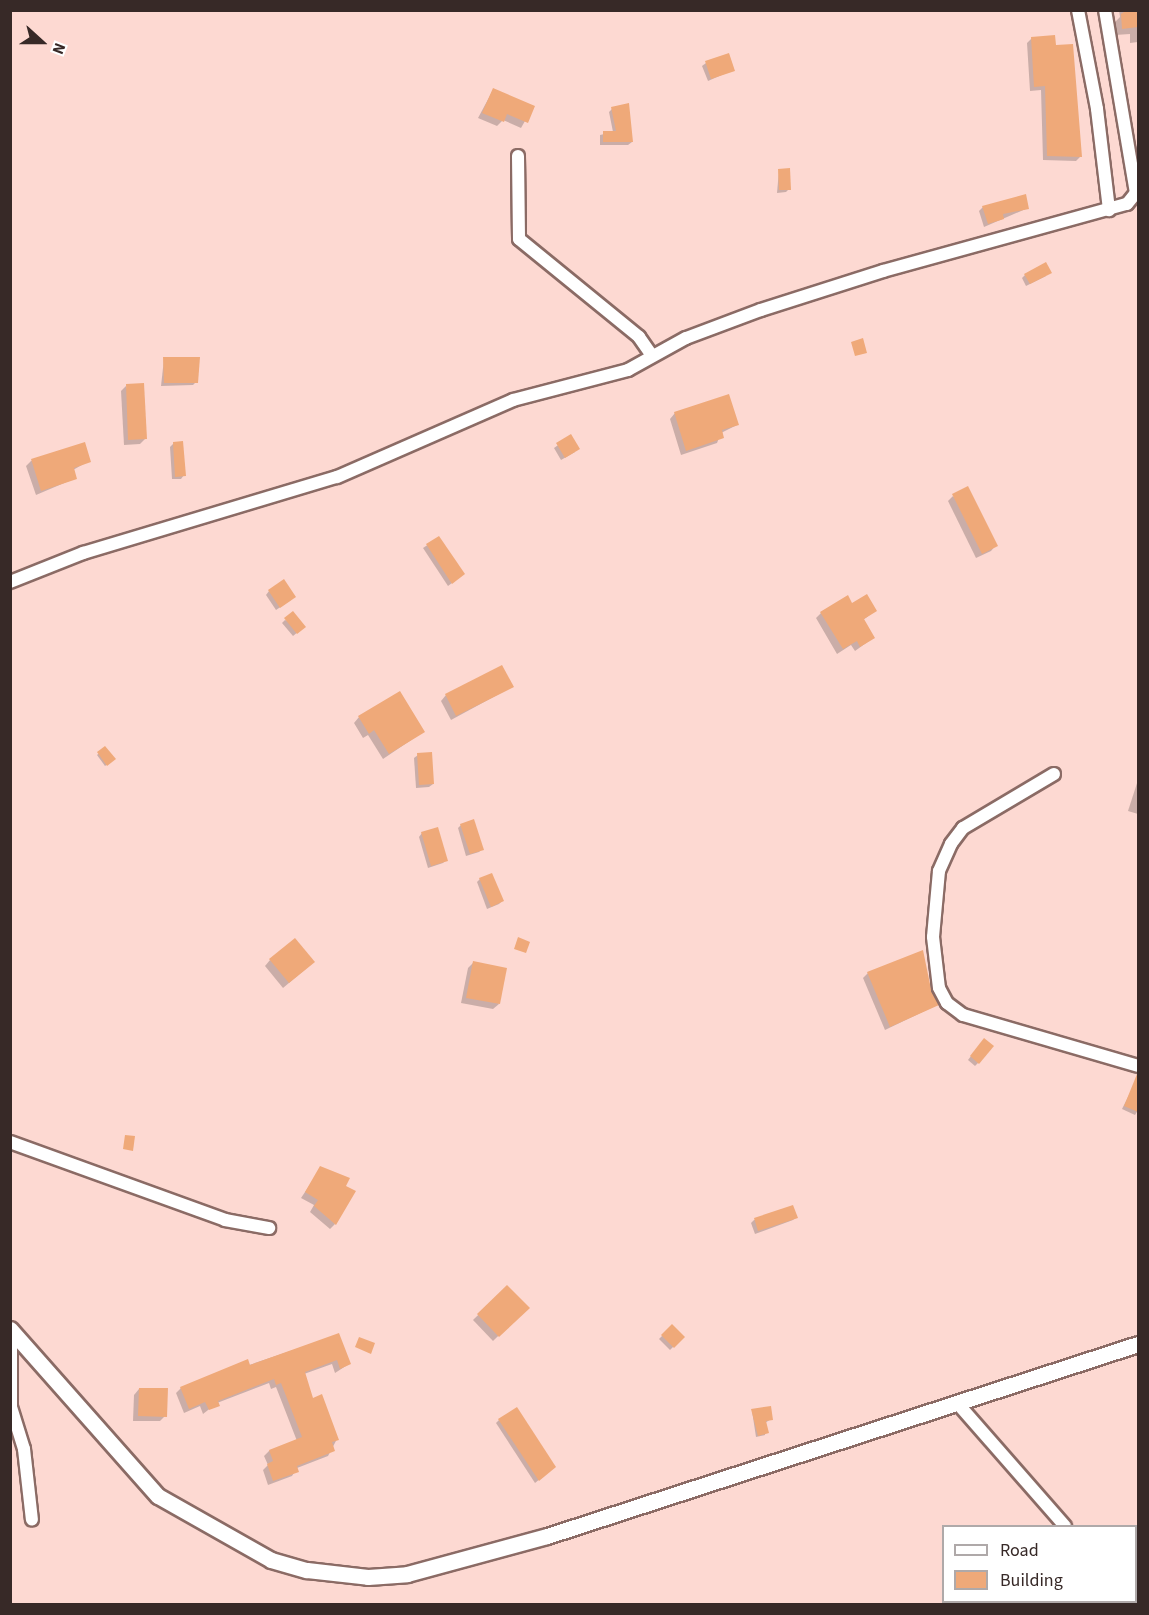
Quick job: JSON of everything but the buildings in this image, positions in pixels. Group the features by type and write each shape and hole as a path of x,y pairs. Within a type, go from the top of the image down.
{"street":[{"path":"1078,10 1098,109 1109,210"},
{"path":"10,582 83,553 338,477 513,400 592,382 628,370 651,354 761,310 841,284 1127,204 1136,193 1105,10"},
{"path":"518,156 519,239 639,337 651,354"},
{"path":"1054,774 963,828 951,844 939,871 934,926 939,988 947,1003 963,1015 1138,1065"},
{"path":"10,1142 225,1220 269,1228"},
{"path":"11,1329 158,1496 271,1560 308,1570 368,1577 407,1574 547,1536 959,1405 1138,1344"},
{"path":"11,1329 11,1407 24,1449 32,1520"},
{"path":"959,1405 1063,1525"}]}
